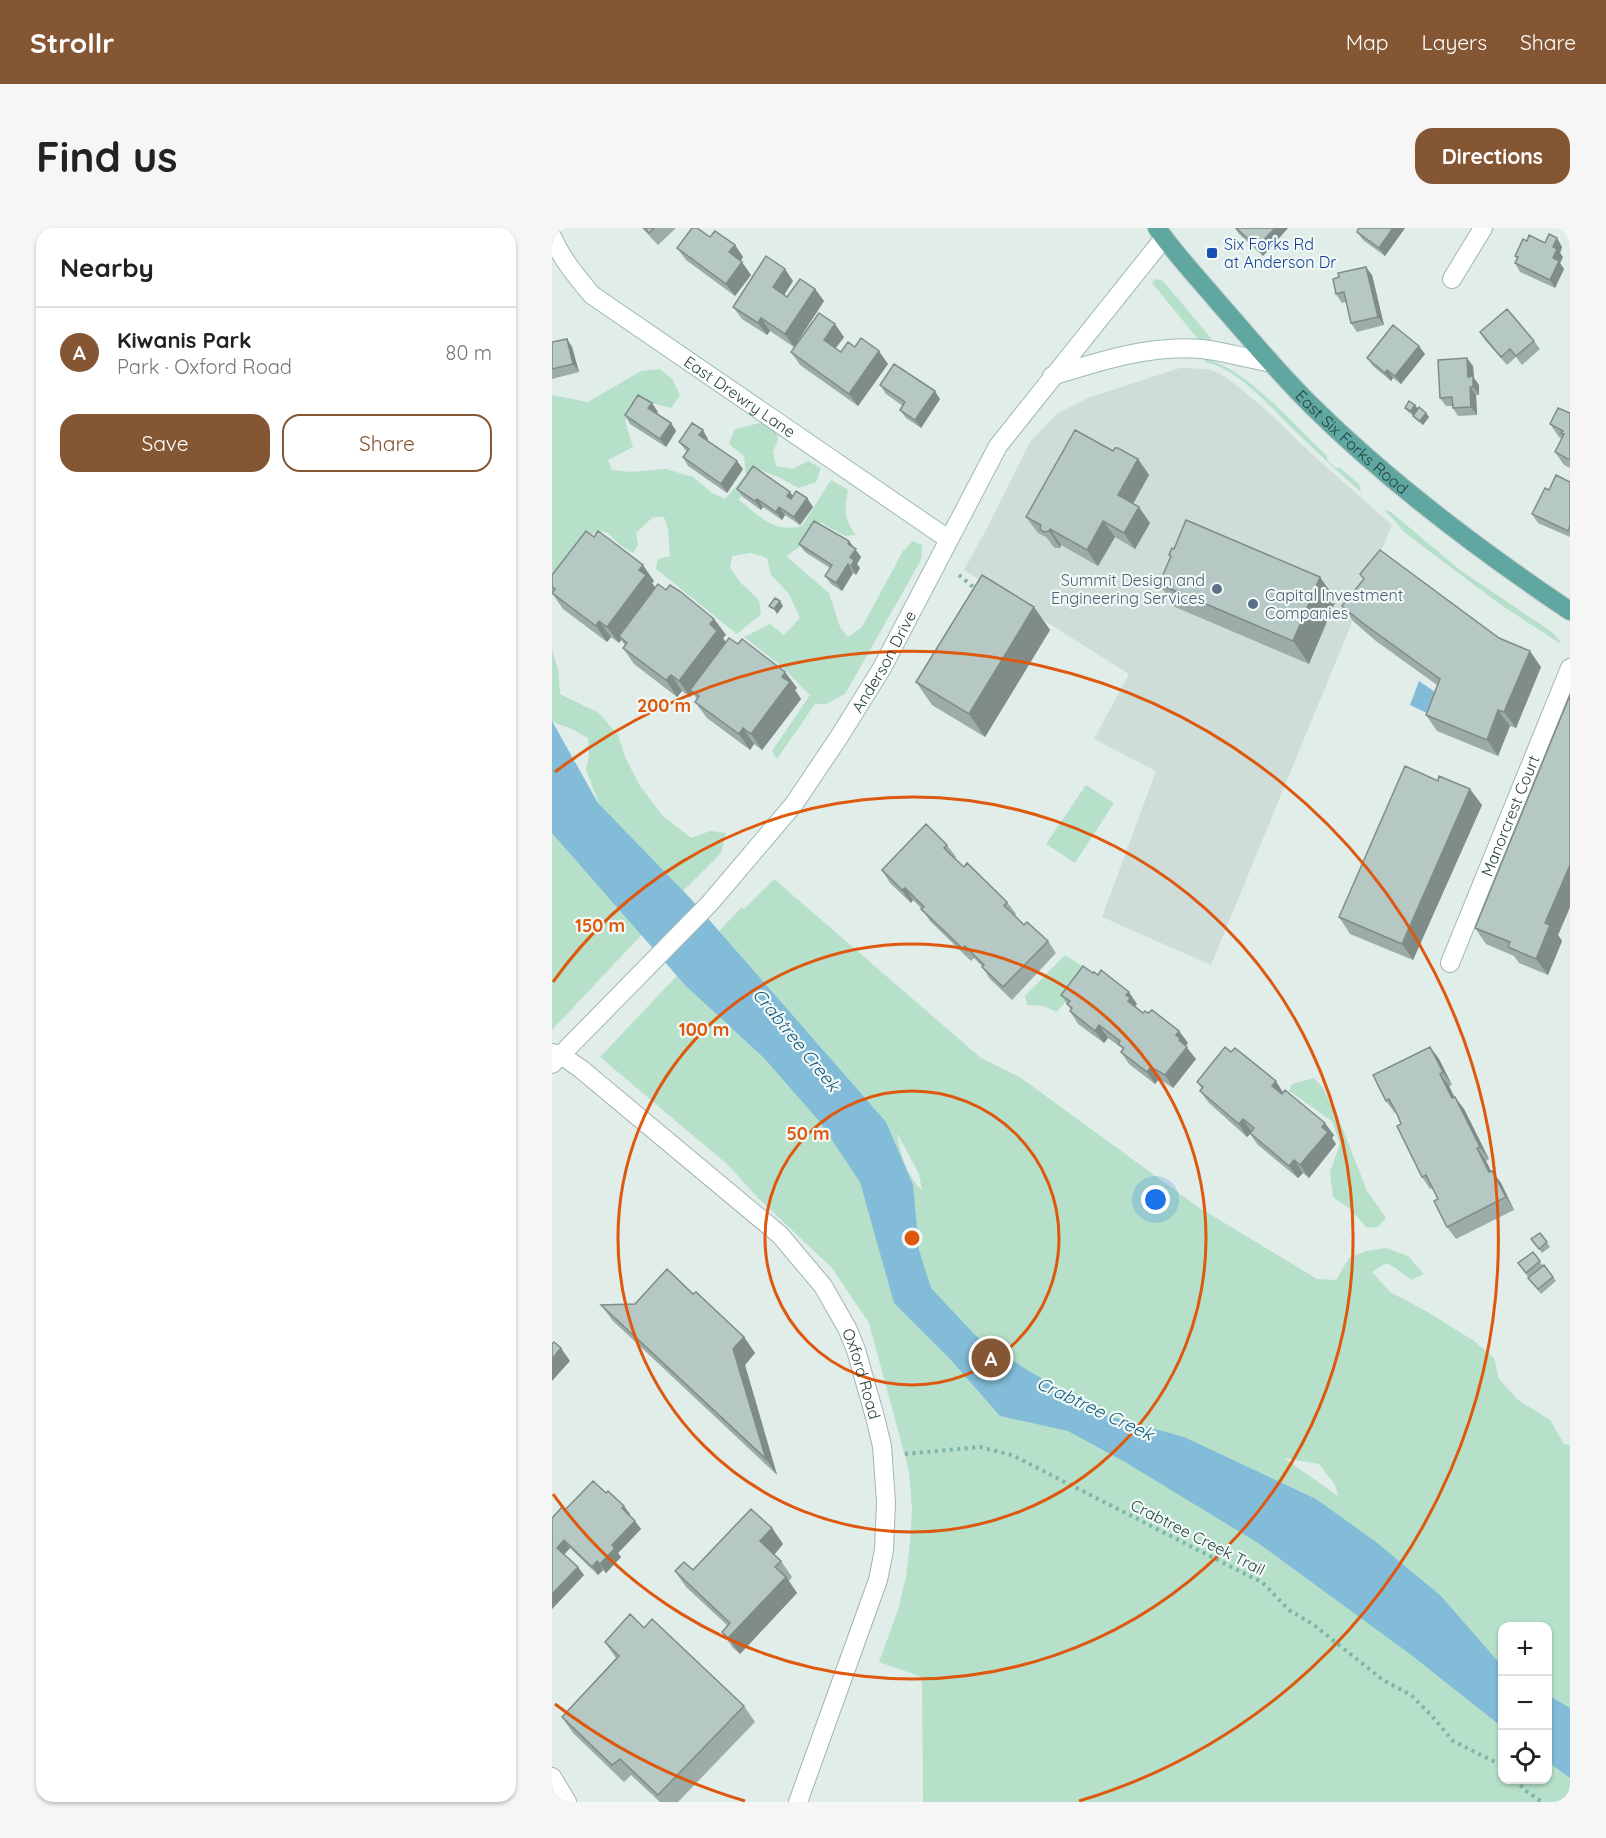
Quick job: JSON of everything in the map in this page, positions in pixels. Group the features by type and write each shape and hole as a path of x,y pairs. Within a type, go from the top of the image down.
{"main road":[{"name":"East Six Forks Road","path":"1165,231 1270,363 1312,406 1391,478 1482,550 1570,611"}],"street":[{"path":"1452,279 1483,228"},
{"name":"Anderson Drive","path":"555,1058 710,903 794,804 882,668 998,446 1165,231"},
{"name":"East Drewry Lane","path":"552,237 574,274 592,295 948,539"},
{"path":"1052,376 1125,356 1174,348 1203,350 1270,363"},
{"name":"Manorcrest Court","path":"1450,963 1570,668"},
{"name":"Oxford Road","path":"555,1058 581,1069 780,1235 823,1286 847,1328 856,1350 882,1446 886,1502 884,1550 878,1580 798,1802"},
{"path":"552,1778 567,1802"}],"path":[{"path":"959,575 982,596"},
{"name":"Crabtree Creek Trail","path":"905,1454 980,1447 1012,1455 1262,1582 1289,1610 1314,1625 1383,1680 1411,1695 1452,1741 1498,1764"},
{"path":"1520,1784 1542,1802"}],"shaded area":[{"path":"1180,368 1205,369 1226,377 1265,409 1392,525 1211,965 1102,917 1156,771 1094,739 1129,674 964,570 1030,442 1058,413 1088,398"}],"green space":[{"path":"1156,279 1163,281 1211,338 1211,341 1198,339 1152,283"},
{"path":"1206,359 1238,374 1254,386 1327,456 1327,460 1359,484 1361,492 1310,445 1242,380 1218,366 1205,362"},
{"path":"660,369 672,379 680,395 671,408 639,397 625,421 633,447 608,460 612,470 630,472 666,469 693,477 712,493 725,499 746,475 744,456 729,444 735,429 764,422 776,432 778,440 773,452 776,466 793,469 808,461 821,468 816,482 799,488 756,468 739,500 768,522 792,528 802,526 831,480 848,490 846,514 856,535 845,536 820,522 802,545 786,556 829,593 840,627 848,637 862,627 903,551 913,541 922,545 921,560 845,694 826,704 815,704 777,759 772,751 810,695 781,666 744,637 770,624 784,635 800,618 789,594 771,575 767,558 751,553 732,556 730,568 741,583 759,600 761,614 737,634 656,569 658,559 670,556 668,529 664,517 653,517 636,533 638,544 633,553 620,545 608,533 599,531 579,541 552,591 552,395 588,402 641,371"},
{"path":"1386,510 1460,570 1552,632 1561,644 1501,605 1404,532"},
{"path":"552,650 558,669 560,694 599,713 618,735 626,759 640,786 662,815 691,838 710,831 726,833 721,853 677,897 604,818 586,769 589,757 588,738 552,722"},
{"path":"552,771 661,914 552,1030"},
{"path":"1086,785 1114,803 1075,863 1046,844"},
{"path":"774,879 981,1058 1021,1078 1198,1207 1317,1279 1336,1280 1349,1258 1367,1251 1386,1248 1408,1256 1424,1274 1411,1280 1386,1263 1372,1272 1390,1292 1474,1341 1494,1358 1499,1379 1518,1400 1550,1420 1564,1444 1570,1445 1570,1802 923,1802 922,1677 879,1662 898,1610 906,1577 912,1509 909,1471 869,1323 832,1268 758,1198 728,1165 600,1057 742,907 744,909","holes":["897,1133 919,1174 922,1191 905,1164","1284,1458 1319,1464 1335,1485 1338,1496"]},
{"path":"1065,955 1090,971 1057,1012 1044,1006 1027,1005 1025,996"},
{"path":"1314,1078 1323,1088 1344,1132 1367,1191 1386,1218 1378,1227 1367,1228 1350,1209 1333,1197 1330,1172 1340,1144 1332,1121 1289,1091 1292,1084"}],"water":[{"path":"1419,681 1438,694 1429,714 1410,705"},
{"name":"Crabtree Creek","path":"552,721 598,803 690,898 886,1122 913,1185 919,1250 931,1288 975,1335 1027,1370 1108,1416 1184,1437 1316,1499 1376,1542 1441,1596 1498,1661 1498,1724 1410,1654 1258,1543 1125,1462 1068,1431 1000,1416 950,1359 894,1303 860,1182 820,1122 764,1058 685,985 552,833"},
{"path":"1552,1697 1570,1708 1570,1778 1552,1765"}],"building":[{"path":"692,228 697,228 710,237 715,231 735,245 729,252 742,262 726,284 677,248"},
{"path":"1236,228 1275,228 1257,247"},
{"path":"1359,228 1393,228 1379,248 1357,232"},
{"path":"1549,234 1557,238 1553,247 1557,249 1553,258 1559,261 1550,280 1515,263 1518,257 1515,256 1523,239 1527,241 1529,235 1545,243"},
{"path":"766,256 785,269 773,287 787,297 800,279 815,289 785,334 761,318 758,323 733,307"},
{"path":"1366,267 1378,317 1351,323 1344,292 1336,294 1333,279 1339,277 1338,273"},
{"path":"1507,309 1534,341 1516,356 1510,349 1501,357 1480,332"},
{"path":"819,313 835,324 824,340 841,352 848,342 855,347 861,338 879,351 849,394 791,352"},
{"path":"1393,325 1419,346 1395,376 1387,370 1385,373 1367,358"},
{"path":"567,339 573,364 552,369 552,342"},
{"path":"1467,358 1468,377 1473,376 1473,387 1470,387 1471,407 1453,408 1452,397 1440,398 1438,360"},
{"path":"894,364 935,391 915,420 900,410 905,402 880,385"},
{"path":"638,395 652,403 648,408 671,423 660,439 625,415"},
{"path":"1409,401 1415,405 1411,411 1405,408"},
{"path":"1419,407 1426,413 1420,421 1413,416"},
{"path":"1558,408 1570,413 1570,460 1555,452 1564,434 1561,433 1563,431 1550,424"},
{"path":"692,423 703,430 699,435 737,461 721,484 683,457 689,449 679,442"},
{"path":"1075,430 1113,451 1118,448 1138,459 1118,495 1139,507 1124,533 1103,521 1087,550 1050,529 1044,532 1040,529 1041,525 1026,517"},
{"path":"753,466 790,492 787,496 791,499 796,491 807,498 794,517 779,507 776,512 737,489"},
{"path":"1556,475 1570,482 1568,531 1532,514 1545,488 1549,490"},
{"path":"1186,520 1320,577 1293,641 1159,584 1171,556 1169,555 1172,548 1174,549"},
{"path":"814,521 849,541 848,544 856,549 850,557 854,560 851,566 848,564 836,583 825,576 832,565 799,544"},
{"path":"586,531 594,537 598,531 609,539 643,565 639,570 646,575 607,627 599,621 596,626 552,593 555,589 552,587 552,575"},
{"path":"1380,550 1499,638 1530,651 1504,712 1498,710 1487,740 1426,715 1440,679 1342,606 1364,579 1360,574"},
{"path":"982,575 1034,607 969,714 916,682"},
{"path":"658,584 666,590 670,585 681,592 714,619 710,624 717,631 679,681 671,675 666,680 623,648 627,643 619,636"},
{"path":"775,598 780,601 774,609 769,606"},
{"path":"729,638 738,644 742,639 785,672 782,677 790,682 751,734 743,728 739,734 695,702 699,696 690,690"},
{"path":"1570,695 1570,865 1545,923 1550,925 1536,959 1508,947 1510,942 1475,928"},
{"path":"1405,766 1438,781 1439,776 1470,789 1402,944 1339,917"},
{"path":"926,824 947,845 944,848 952,856 964,867 967,863 1007,902 1004,906 1024,925 1027,922 1048,941 1003,987 982,967 984,965 965,946 962,948 921,909 924,907 905,888 902,890 882,870"},
{"path":"1083,966 1098,975 1101,970 1129,992 1126,995 1130,998 1128,1001 1143,1013 1152,1010 1179,1031 1176,1035 1187,1047 1165,1075 1151,1067 1147,1072 1121,1052 1124,1048 1118,1044 1120,1041 1099,1025 1095,1031 1070,1011 1072,1008 1067,1004 1070,1001 1061,995"},
{"path":"1225,1047 1231,1052 1235,1048 1276,1081 1272,1086 1282,1094 1285,1090 1325,1123 1322,1127 1328,1132 1300,1165 1294,1160 1289,1166 1250,1133 1254,1128 1243,1119 1239,1124 1200,1091 1203,1087 1197,1082"},
{"path":"1430,1047 1443,1072 1440,1074 1452,1098 1455,1097 1480,1147 1477,1148 1489,1172 1492,1171 1506,1197 1447,1227 1434,1201 1438,1199 1426,1175 1422,1177 1397,1126 1401,1124 1398,1116 1389,1099 1386,1101 1373,1075"},
{"path":"1540,1233 1547,1242 1539,1249 1531,1239"},
{"path":"1533,1252 1540,1261 1526,1273 1518,1263"},
{"path":"1544,1265 1553,1277 1538,1289 1528,1278"},
{"path":"667,1269 693,1294 696,1292 744,1337 733,1349 766,1459 601,1305 635,1304"},
{"path":"554,1342 561,1348 552,1359 552,1344"},
{"path":"593,1481 624,1506 622,1508 635,1521 612,1545 615,1548 600,1564 597,1561 592,1567 564,1540 557,1548 578,1567 552,1594 552,1518 562,1507 565,1510"},
{"path":"751,1509 772,1528 760,1541 781,1561 775,1567 786,1577 728,1638 722,1632 730,1623 675,1571 684,1562 693,1570"},
{"path":"630,1614 644,1628 652,1619 744,1706 658,1795 620,1759 612,1765 562,1717 619,1656 605,1642"}],"place":[{"name":"Six Forks Rd at Anderson Dr","path":"1212,253"},
{"name":"Summit Design and Engineering Services","path":"1217,589"},
{"name":"Capital Investment Companies","path":"1253,604"},
{"name":"Kiwanis Park","path":"991,1358"}]}
